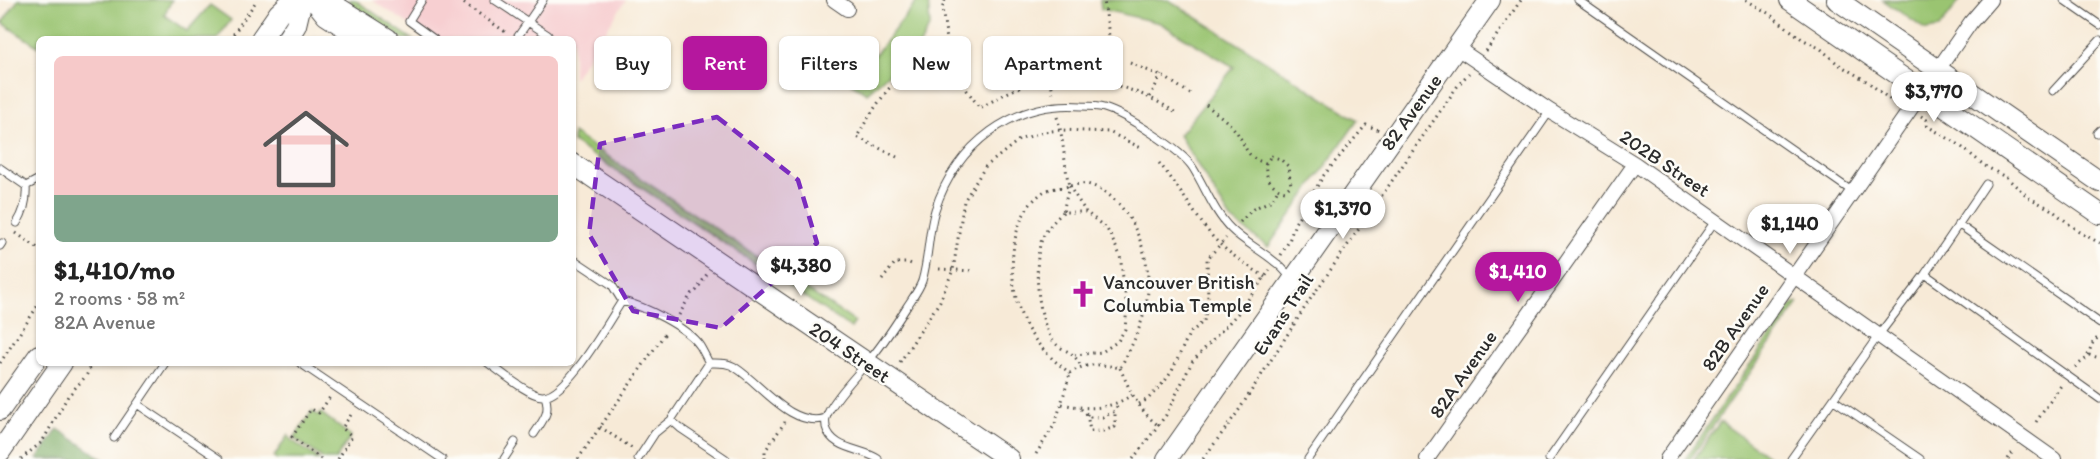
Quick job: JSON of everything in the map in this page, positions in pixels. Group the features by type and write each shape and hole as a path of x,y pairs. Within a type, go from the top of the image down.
{"street":[{"path":"263,36 279,13 293,0"},
{"path":"289,36 296,26 302,0"},
{"path":"314,0 326,15 358,36"},
{"path":"327,0 383,36"},
{"path":"834,0 851,5"},
{"name":"82 Avenue","path":"1167,459 1490,0"},
{"path":"1790,0 2100,214"},
{"path":"1837,0 2100,182"},
{"name":"82B Avenue","path":"1667,459 1971,22 1990,0"},
{"name":"202B Street","path":"1457,48 1635,165 2054,459"},
{"name":"82A Avenue","path":"1427,459 1635,165"},
{"name":"204 Street","path":"576,166 1009,459"},
{"path":"0,410 36,359"},
{"path":"0,452 60,366"}],"lane":[{"path":"422,0 409,21 430,36"},
{"path":"495,0 546,36"},
{"path":"517,36 543,0"},
{"path":"1578,0 1853,192"},
{"path":"2064,0 2100,26"},
{"path":"2052,91 2100,40"},
{"path":"878,459 847,448 837,441 829,433 826,418 849,382 866,364 901,316 922,282 935,210 950,177 972,147 993,128 1026,111 1061,104 1104,108 1139,124 1181,153 1192,167 1220,217 1232,231 1275,262 1293,280"},
{"path":"1308,459 1550,111"},
{"path":"0,168 26,186"},
{"path":"26,186 36,181"},
{"path":"1791,459 1925,274 1986,184"},
{"path":"16,223 22,215 26,186"},
{"path":"1549,459 1715,221"},
{"path":"1958,224 2100,323"},
{"path":"576,261 612,285 622,301 651,310 684,332 699,345 709,363"},
{"path":"1925,274 2100,399"},
{"path":"492,366 535,395 545,396 565,385 622,301"},
{"path":"709,363 736,367 791,412 803,418 820,420 826,418"},
{"path":"638,459 656,433 671,420 709,363"},
{"path":"114,438 163,366"},
{"path":"304,366 442,459"},
{"path":"534,434 548,406 545,396"},
{"path":"1834,400 1920,459"},
{"path":"137,404 219,459"},
{"path":"671,420 726,459"},
{"path":"504,459 515,442"}],"path":[{"path":"232,36 257,0"},
{"path":"459,0 512,36"},
{"path":"945,0 942,9 946,36"},
{"path":"1104,0 1109,36"},
{"path":"1482,55 1521,0"},
{"path":"1746,0 1768,13 1802,39 1821,49 1838,64 1868,82 1893,102 1896,100"},
{"path":"1130,63 1161,75 1192,94"},
{"name":"Evans Trail","path":"1203,459 1237,413 1322,282 1459,84 1473,69"},
{"path":"1150,97 1161,75"},
{"path":"891,87 868,117 856,138 897,157"},
{"path":"1123,87 1150,97 1176,113"},
{"path":"967,90 980,108 1014,90"},
{"path":"1053,90 1069,186 1063,212 1051,223 1041,243 1038,267 1039,298 1044,323 1054,342 1075,355 1081,366"},
{"path":"1206,105 1236,132 1250,156 1266,163"},
{"path":"1927,120 1927,126 1959,144 1985,166 2007,178 2028,197 2052,210 2079,232 2100,243"},
{"name":"Evans Trail","path":"1283,252 1295,223 1324,175 1366,125 1394,135"},
{"path":"900,362 940,301 953,270 964,201 985,167 1019,140 1042,132 1061,130 1109,132 1143,149"},
{"path":"1271,156 1276,156 1288,166 1291,178 1290,185 1285,191 1278,189 1266,176 1266,163 1271,156"},
{"path":"1159,163 1179,188 1198,218 1220,244 1265,277"},
{"path":"1070,374 1050,358 1030,333 1016,302 1012,267 1015,238 1026,210 1043,192 1085,183 1109,194 1129,217 1140,239 1147,268 1148,297 1141,325 1120,368 1132,396 1158,426"},
{"path":"1069,186 1086,212 1107,229 1120,255 1127,308 1125,329 1118,341 1102,352 1075,355"},
{"path":"1139,404 1148,399 1165,381 1189,334 1201,326 1204,321 1208,300 1207,259 1252,209 1272,200 1278,189"},
{"path":"1063,212 1086,212"},
{"path":"677,318 691,294 696,291 716,261"},
{"path":"882,280 895,263 909,263 924,269"},
{"path":"939,269 973,271"},
{"name":"Evans Trail","path":"1133,459 1158,426 1192,362 1238,313 1268,272"},
{"path":"0,363 36,309"},
{"path":"578,459 667,330"},
{"path":"2036,422 2074,367 2089,355 2092,344 2100,335"},
{"path":"2089,355 2100,358"},
{"path":"1036,454 1055,424 1070,374 1081,366 1095,363 1120,368"},
{"path":"21,459 42,442 68,396 86,376 91,366"},
{"path":"321,459 292,437 311,410 320,413 337,388"},
{"path":"1062,404 1080,408 1099,408 1118,404 1132,396"},
{"path":"338,459 352,436 344,430 343,426 359,403"},
{"path":"1087,414 1090,431 1103,431 1115,427 1115,411 1118,404"},
{"path":"1080,408 1090,417 1103,417 1115,411"},
{"path":"765,459 765,451 791,412"},
{"path":"600,427 635,450 638,459"},
{"path":"2008,459 2012,453"}],"highlighted area":[{"path":"717,117 798,180 817,243 721,328 633,311 589,234 600,144"}],"shaded area":[{"path":"372,0 626,0 602,36 594,36 594,48 576,75 576,36 426,36"}],"green space":[{"path":"18,0 172,0 164,15 187,31 210,5 231,20 219,36 36,36 36,45 2,23"},
{"path":"349,0 355,0 408,36 398,36 353,6"},
{"path":"918,0 928,0 930,25 924,36 891,36 891,71 879,82 879,50"},
{"path":"1100,0 1169,0 1358,120 1268,247 1231,219 1179,135 1234,67 1160,23 1101,9"},
{"path":"1883,0 1960,0 1939,28 1926,30"},
{"path":"576,135 855,322 851,328 576,144"},
{"path":"1797,302 1798,304 1690,459 1685,459 1790,307"},
{"path":"312,411 318,415 321,413 351,436 336,459 324,459 294,438"},
{"path":"1720,422 1722,423 1772,459 1694,459"},
{"path":"58,429 103,459 37,459"},
{"path":"288,435 291,440 319,459 277,459 274,457"}],"place":[{"name":"Vancouver British Columbia Temple","path":"1083,294"}]}
